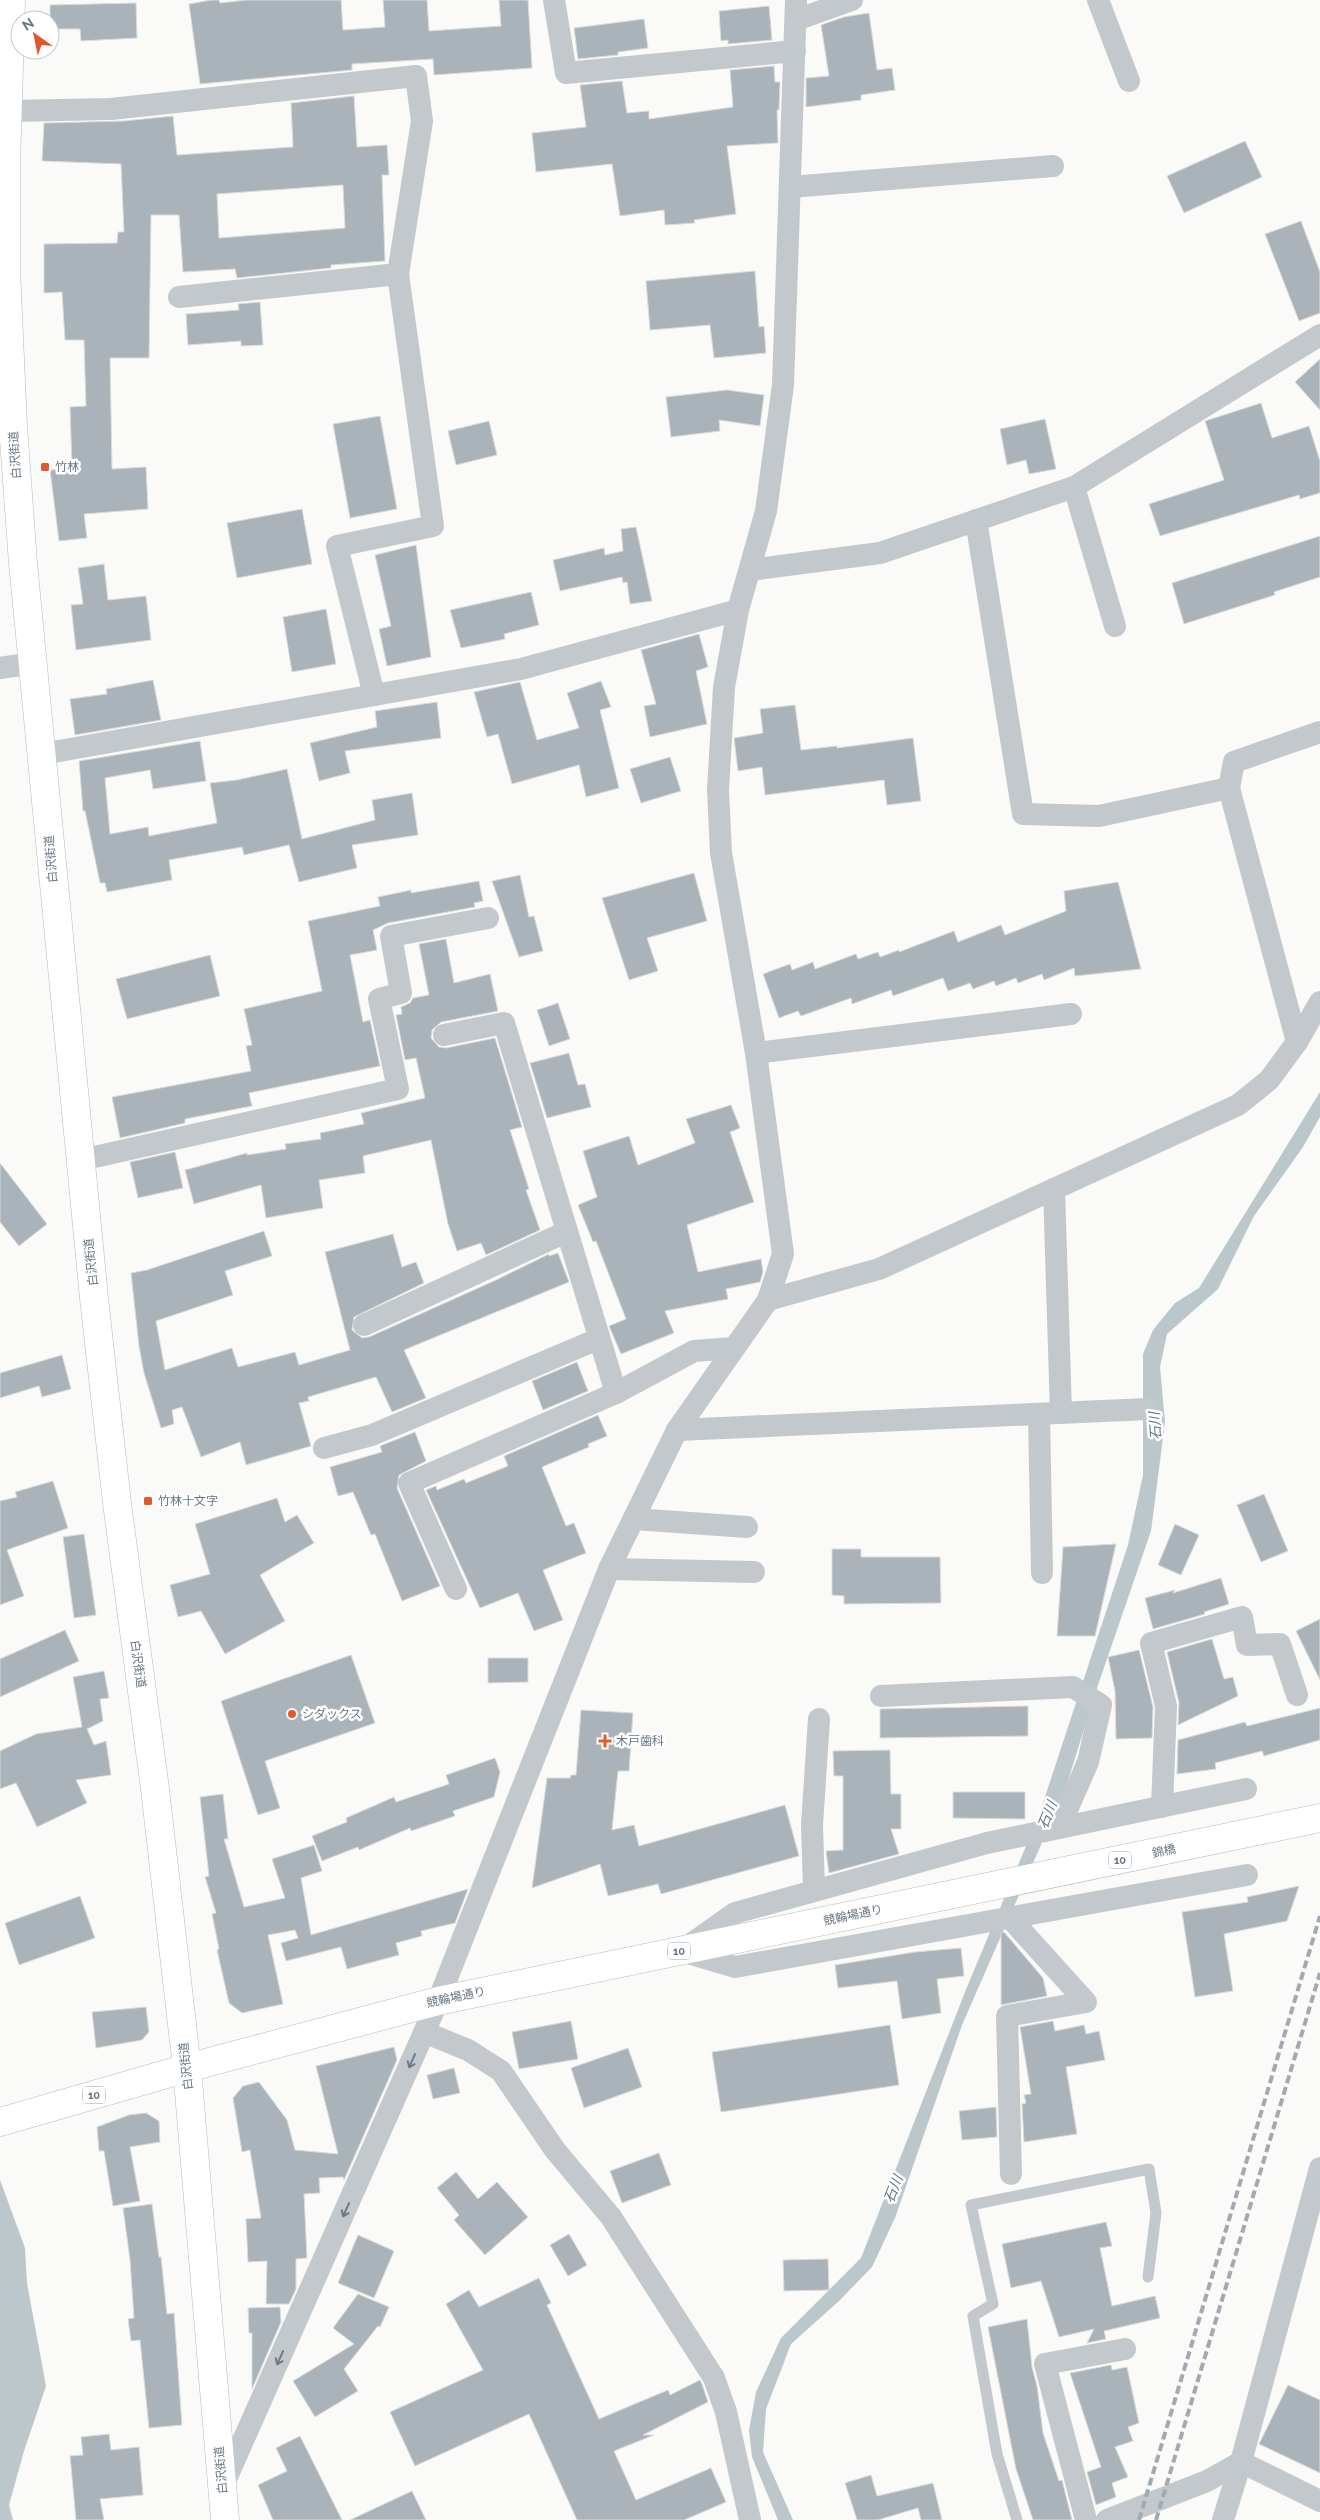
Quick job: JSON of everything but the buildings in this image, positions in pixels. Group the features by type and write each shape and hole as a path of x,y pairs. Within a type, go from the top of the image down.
{"main road":[{"name":"白沢街道","path":"11,0 5,54 8,111 6,270 13,426 33,663 81,1160 117,1503 155,1789 187,2068 224,2520"},
{"name":"錦橋","path":"920,1902 1320,1818"},
{"name":"競輪場通り","path":"0,2122 187,2068 438,2000 920,1902"}],"street":[{"path":"554,0 566,73 795,51"},
{"path":"222,2488 438,2000 609,1570 677,1430 768,1300 783,1254 756,1053 721,853 718,790 724,687 738,610 766,511 783,385 796,10 852,0"},
{"path":"1098,0 1129,81"},
{"path":"8,111 111,109 416,76 422,121 398,274 433,526 337,546 374,695"},
{"path":"790,187 1053,166"},
{"path":"178,297 398,274"},
{"path":"750,570 880,553 1074,487 1320,335"},
{"path":"1074,487 1115,626"},
{"path":"976,520 1023,814 1099,816 1229,788"},
{"path":"42,754 521,669 738,610"},
{"path":"0,668 33,663"},
{"path":"1297,1042 1229,788 1234,762 1320,732"},
{"path":"81,1160 398,1090 379,998 401,993 391,936 488,918"},
{"path":"768,1300 879,1270 1238,1105 1269,1080 1297,1042 1320,1002"},
{"path":"756,1053 1071,1014"},
{"path":"444,1034 504,1023 598,1339 616,1393"},
{"path":"1054,1189 1061,1413"},
{"path":"364,1325 566,1232"},
{"path":"324,1448 372,1435 598,1339"},
{"path":"456,1589 409,1482 616,1393 694,1351 734,1348"},
{"path":"677,1430 1148,1409"},
{"path":"1039,1414 1042,1573"},
{"path":"634,1518 748,1527"},
{"path":"609,1570 754,1572"},
{"path":"1162,1806 1166,1706 1151,1643 1242,1617 1247,1645 1280,1644 1297,1694"},
{"path":"880,1696 1073,1687 1101,1705 1088,1762 1059,1828"},
{"path":"814,1890 812,1825 819,1719"},
{"path":"681,1951 735,1913 814,1890 987,1843 1246,1789"},
{"path":"681,1951 735,1967 1011,1919 1247,1875"},
{"path":"1011,1919 1086,2002 1007,2016 1011,2174"},
{"path":"424,2032 468,2050 501,2071 555,2150 611,2217 714,2378 726,2412 750,2520"},
{"path":"1223,2520 1241,2462 1320,2168"},
{"path":"1086,2520 1045,2364 1125,2349"},
{"path":"1241,2462 1320,2501"},
{"path":"1107,2520 1207,2481 1241,2462"}],"lane":[{"path":"1017,2520 997,2454 973,2316 994,2304 971,2205 1149,2169 1156,2213 1148,2277"}],"water":[{"name":"石川","path":"1320,1092 1320,1117 1303,1147 1254,1216 1218,1289 1167,1334 1160,1367 1165,1422 1151,1531 1097,1688 1065,1790 962,2025 895,2218 872,2267 839,2301 791,2344 766,2409 763,2452 793,2520 778,2520 752,2457 749,2430 756,2392 781,2338 861,2258 967,1987 1039,1815 1128,1545 1143,1475 1143,1354 1153,1330 1175,1303 1199,1288"},
{"path":"0,2180 25,2248 27,2283 46,2386 24,2451 9,2505 13,2520 0,2520"}],"railway":[{"path":"1139,2520 1320,1916"},
{"path":"1156,2520 1320,1973"}],"place":[{"name":"竹林","path":"45,467"},
{"name":"竹林十文字","path":"148,1501"},
{"name":"シダックス","path":"292,1714"},
{"name":"木戸歯科","path":"605,1741"}]}
